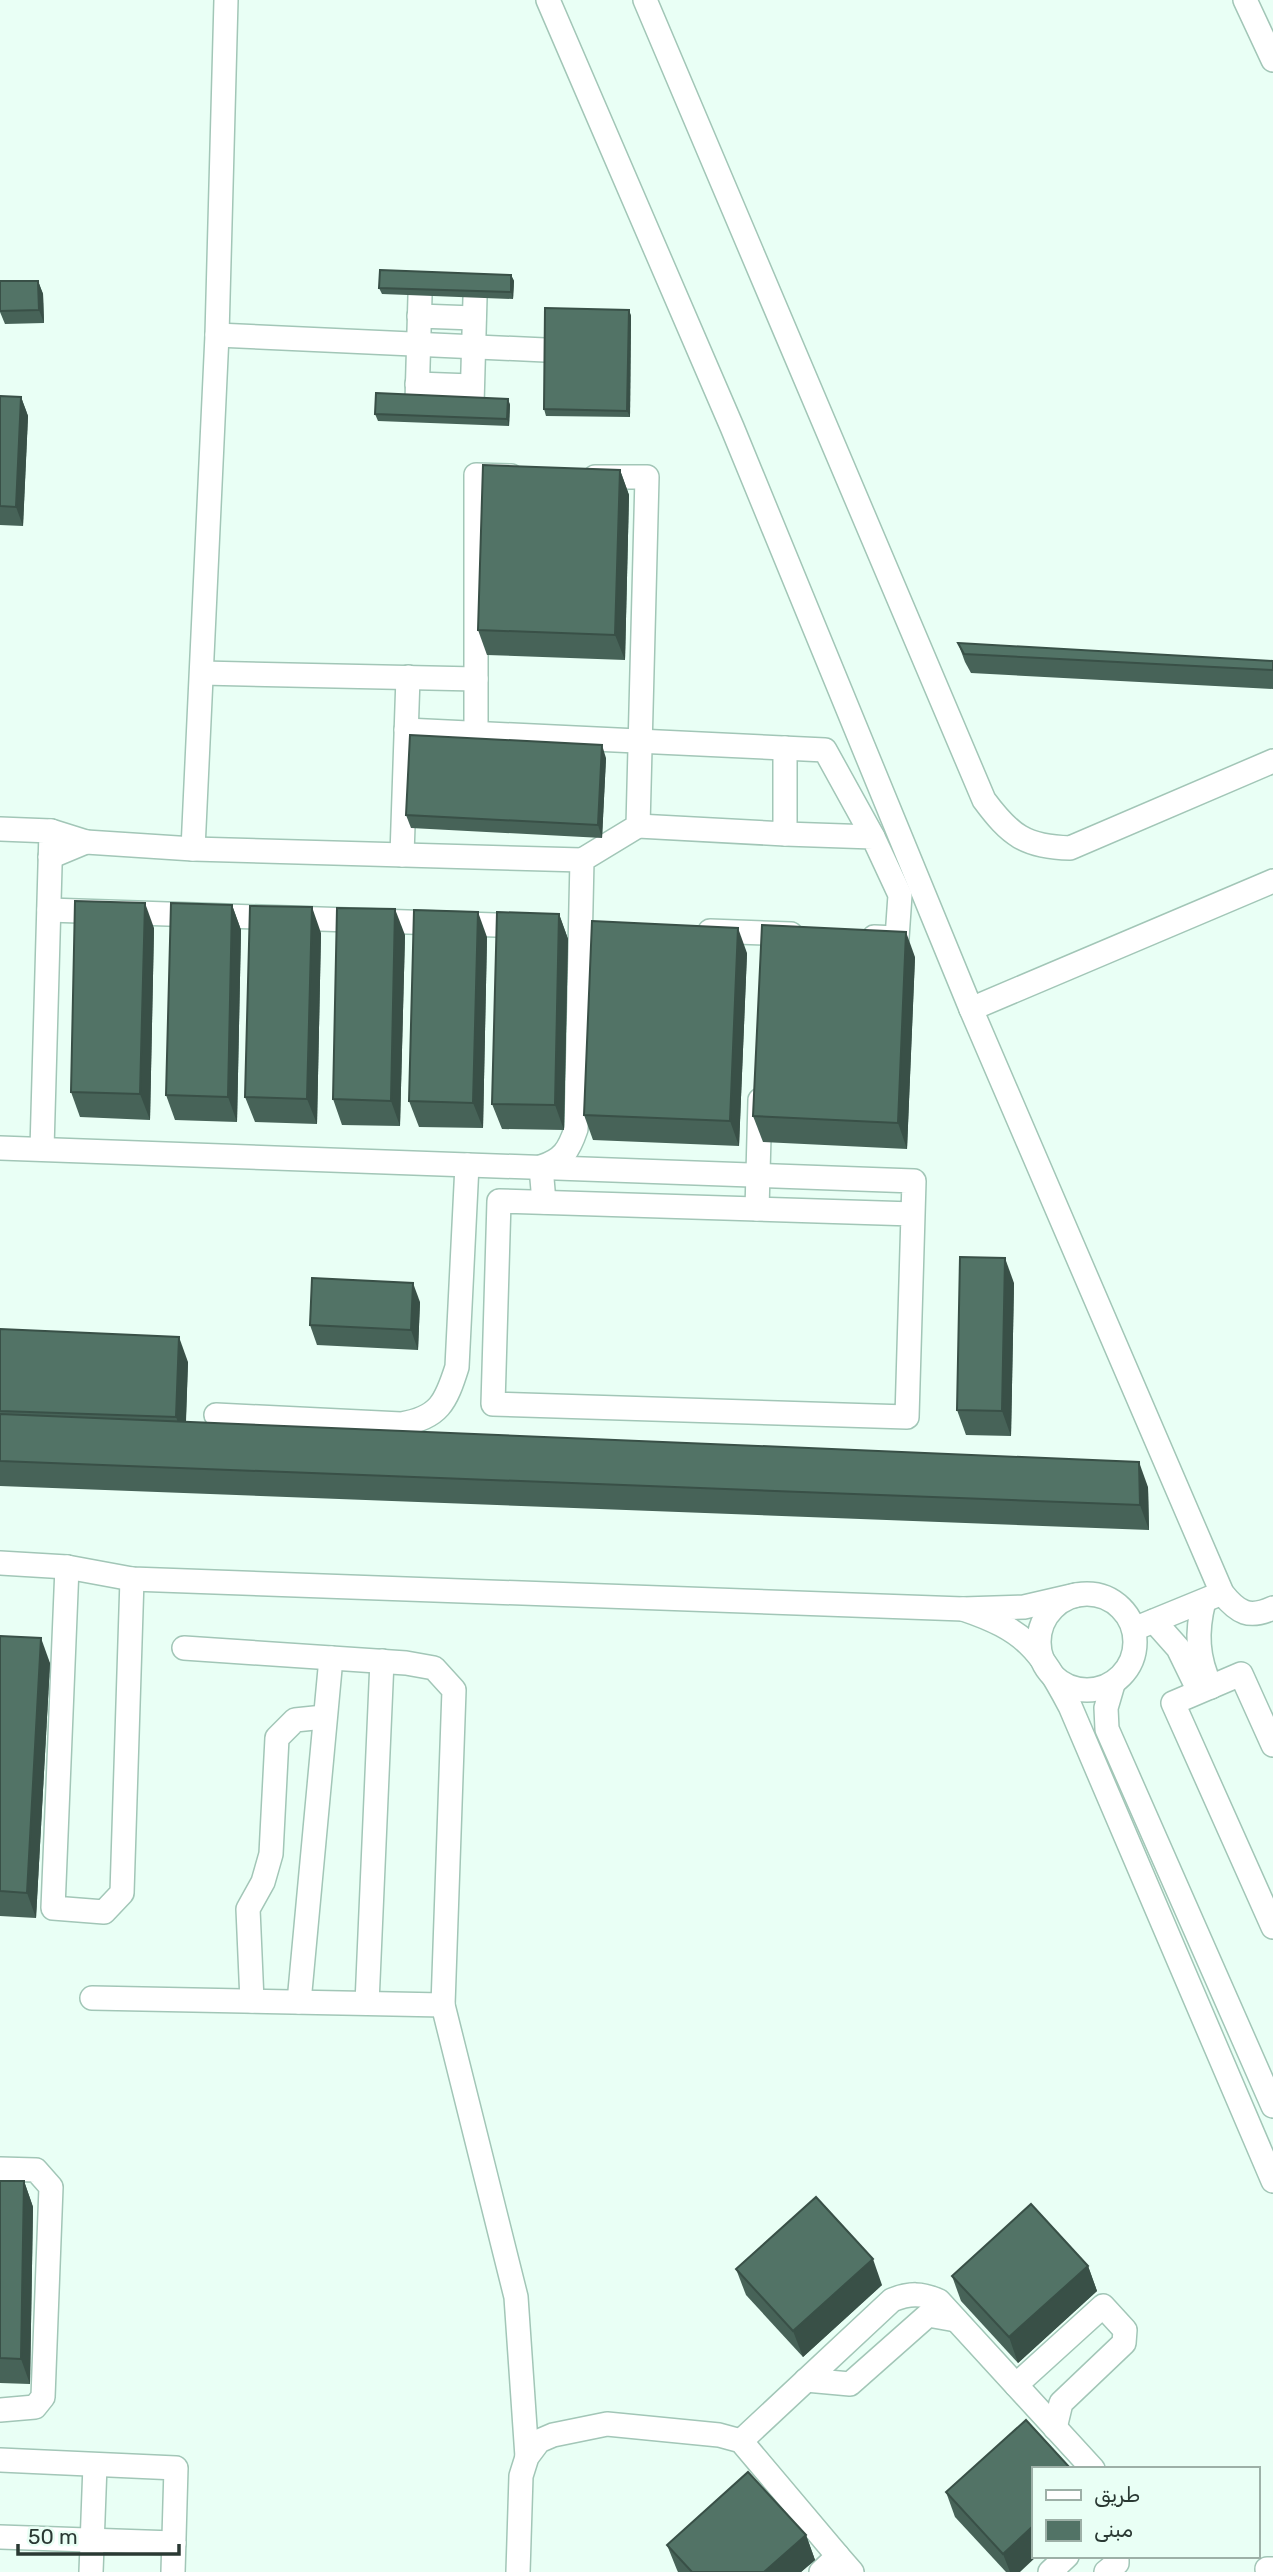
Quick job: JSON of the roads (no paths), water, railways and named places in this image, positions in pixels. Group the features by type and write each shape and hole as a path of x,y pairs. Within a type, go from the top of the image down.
{"lane":[{"path":"193,849 217,335 226,0"},
{"path":"548,0 732,427 1213,1597 1243,1612 1257,1615 1273,1608"},
{"path":"645,0 984,800 1004,827 1024,841 1047,848 1070,848 1273,761"},
{"path":"1245,0 1273,60"},
{"path":"420,306 475,308 473,347 472,395 417,392 420,306"},
{"path":"217,335 545,350"},
{"path":"476,734 476,475 528,476"},
{"path":"568,476 647,478 638,826"},
{"path":"202,673 476,678"},
{"path":"402,855 408,677"},
{"path":"406,730 825,750 873,837 900,895 897,937 858,936"},
{"path":"785,748 785,834"},
{"path":"0,829 51,831 86,842 193,849 582,860 638,826 873,837"},
{"path":"42,1149 51,831"},
{"path":"50,857 86,842"},
{"path":"541,1167 556,1162 569,1150 576,1129 582,860"},
{"path":"971,1009 1273,881"},
{"path":"49,910 608,928"},
{"path":"686,931 818,935"},
{"path":"764,933 764,960"},
{"path":"757,1209 760,1081"},
{"path":"0,1148 914,1181 907,1417 493,1404 499,1201 913,1214"},
{"path":"216,1415 401,1424 421,1420 436,1412 449,1391 457,1367 467,1165"},
{"path":"541,1167 544,1202"},
{"path":"0,1563 67,1567 132,1579 963,1608 1024,1607 1076,1595 1094,1594 1112,1600 1126,1613 1178,1648 1205,1690"},
{"path":"67,1567 52,1908 104,1912 122,1893 132,1579"},
{"path":"1076,1595 1059,1602 1043,1624 1039,1651 1046,1668 1069,1687 1099,1690 1113,1684 1125,1674 1133,1660 1144,1625"},
{"path":"1144,1625 1213,1597"},
{"path":"1205,1690 1198,1638 1213,1597"},
{"path":"963,1608 1002,1622 1026,1639 1074,1715 1273,2181"},
{"path":"184,1648 382,1661 433,1668 454,1690 443,2005 516,2297 527,2457"},
{"path":"299,2002 331,1658"},
{"path":"367,2003 382,1661"},
{"path":"1273,1745 1241,1674 1173,1703 1273,1927"},
{"path":"1113,1684 1106,1708 1107,1729 1273,2106"},
{"path":"253,2001 248,1909 263,1882 271,1854 277,1738 295,1720 324,1717"},
{"path":"92,1997 443,2005"},
{"path":"0,2169 36,2170 51,2187 43,2397 35,2407 0,2410"},
{"path":"741,2441 892,2300 906,2294 925,2294 939,2301 1091,2467"},
{"path":"1016,2385 1103,2306 1125,2330 1124,2343 1061,2403 1055,2428"},
{"path":"806,2380 850,2384 928,2315 956,2320"},
{"path":"518,2572 521,2476 527,2457 539,2441 553,2435 607,2424 719,2435 741,2441 837,2567"},
{"path":"0,2460 176,2469 173,2572"},
{"path":"91,2572 95,2465"},
{"path":"0,2537 174,2543"},
{"path":"1050,2572 1065,2558"},
{"path":"1106,2572 1117,2563 1117,2558"}]}
